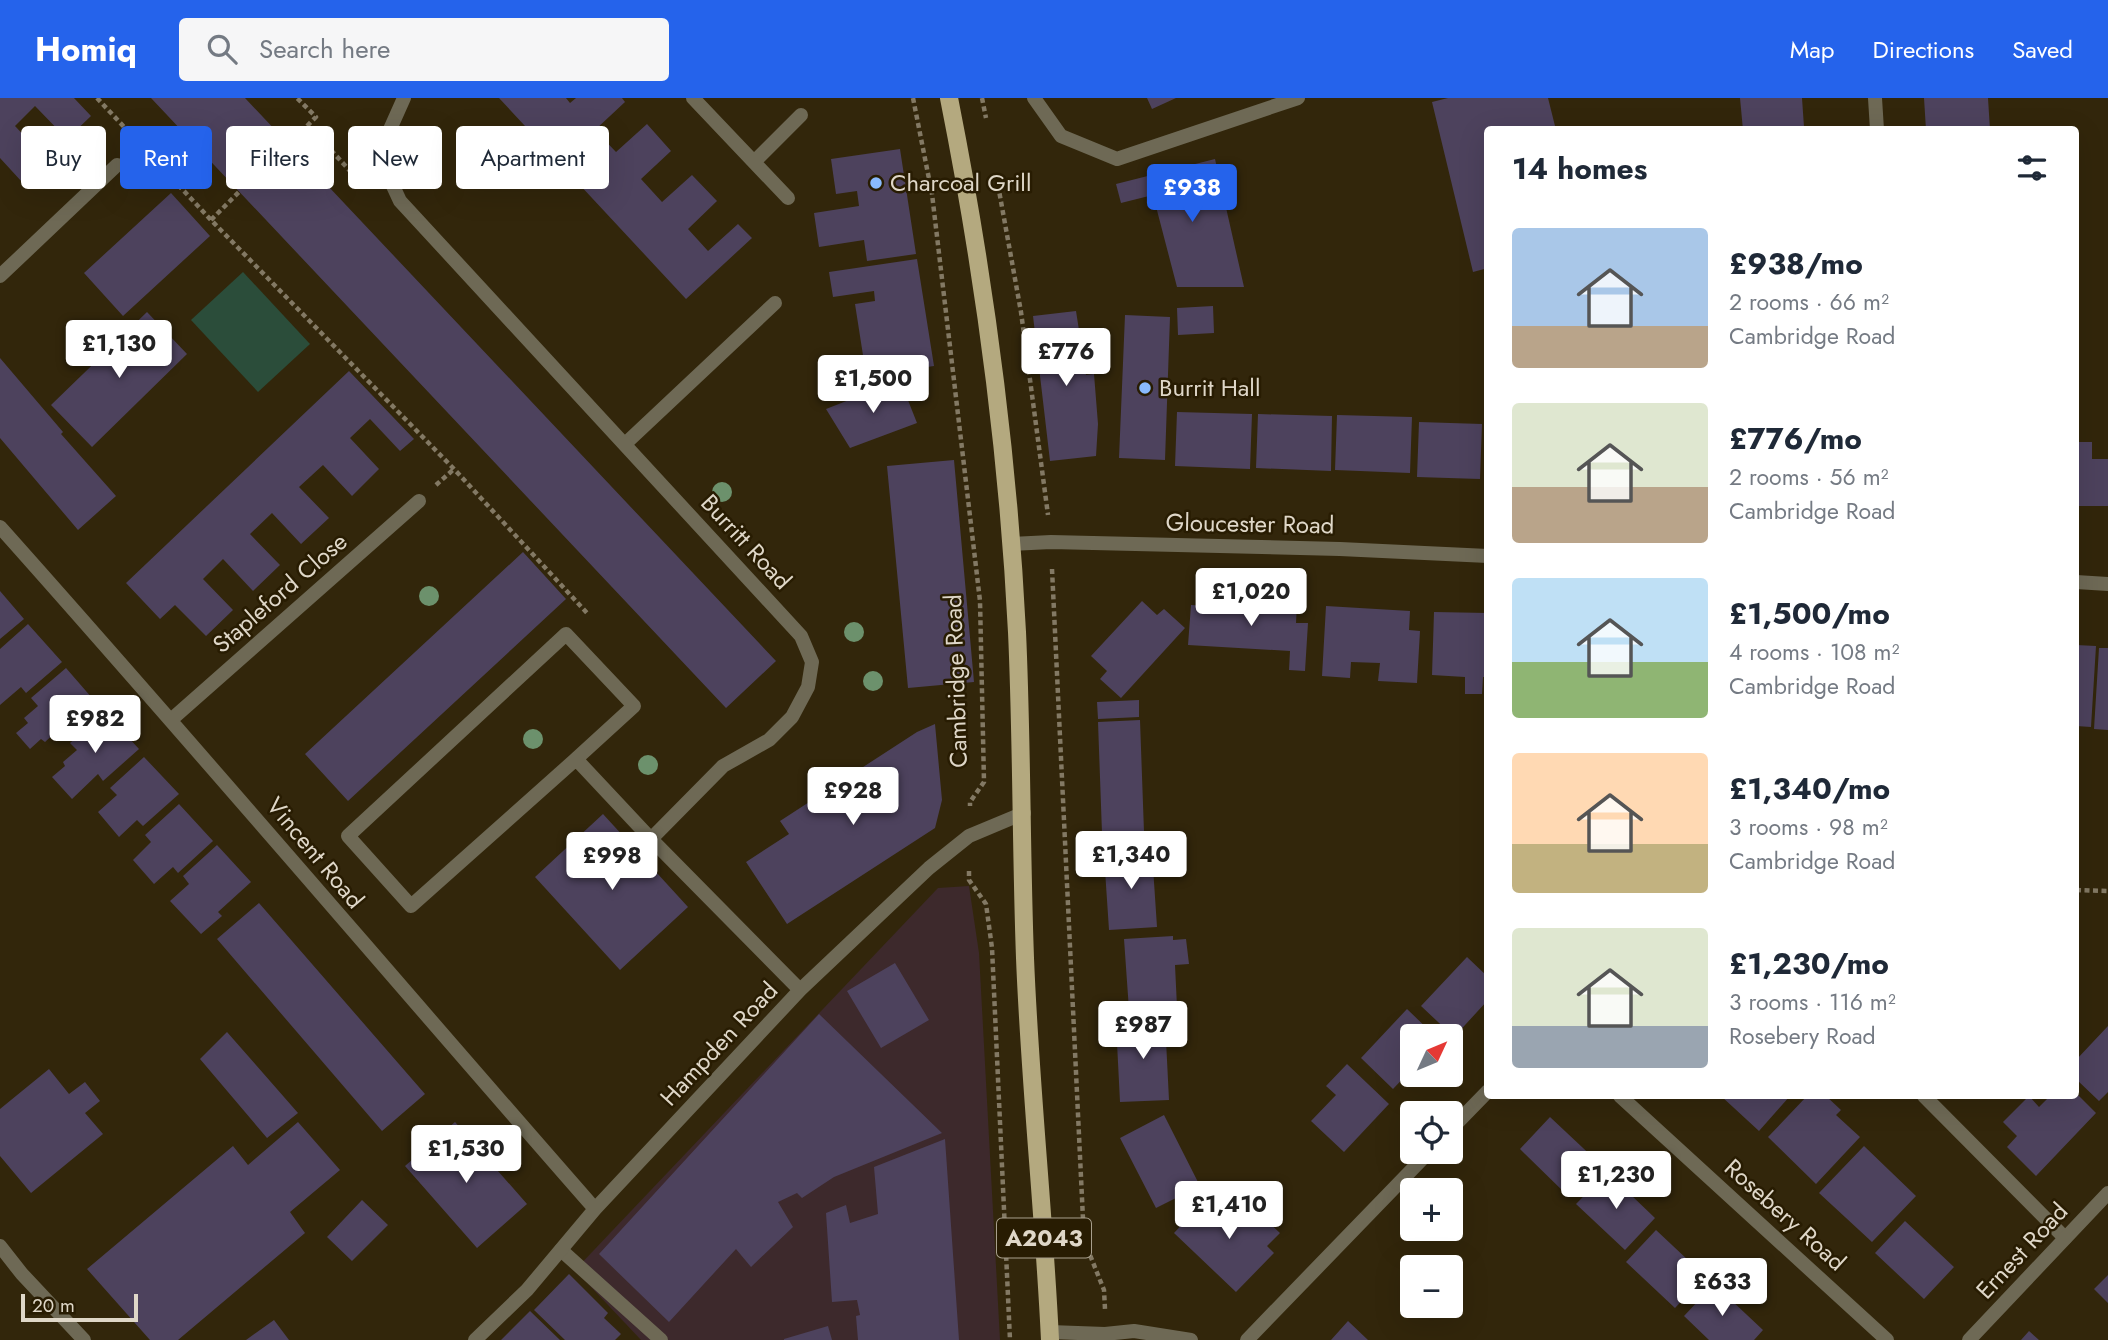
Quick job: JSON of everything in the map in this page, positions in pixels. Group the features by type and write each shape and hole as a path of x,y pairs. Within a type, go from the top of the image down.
{"main road":[{"name":"A2043","path":"949,98 972,214 988,321 1011,544 1024,813 1026,959 1050,1336"}],"street":[{"name":"Burritt Road","path":"391,126 404,98"},
{"path":"693,98 788,198"},
{"path":"1034,98 1061,135 1117,159 1298,98"},
{"path":"1875,98 1877,126"},
{"path":"754,162 801,115"},
{"path":"0,276 117,165"},
{"name":"Burritt Road","path":"394,189 400,201 801,636 811,662 808,687 792,717 769,740 723,766 651,839"},
{"path":"625,444 775,303"},
{"name":"Stapleford Close","path":"172,719 419,501"},
{"name":"Vincent Road","path":"0,527 172,719 347,926 595,1209"},
{"name":"Gloucester Road","path":"1011,544 1051,542 1340,549 1484,556"},
{"path":"2079,582 2108,584"},
{"path":"566,634 634,706 576,759 411,905 348,836 566,634"},
{"path":"576,759 800,990"},
{"name":"Hampden Road","path":"475,1340 527,1290 595,1209 800,990 929,868 969,836 1024,813"},
{"path":"1463,1117 1484,1095"},
{"name":"Rosebery Road","path":"1623,1099 1887,1340"},
{"path":"1927,1099 2064,1238"},
{"path":"1247,1340 1417,1164"},
{"name":"Ernest Road","path":"1969,1340 2108,1193"},
{"path":"0,1246 22,1275 84,1340"},
{"path":"561,1250 661,1340"},
{"path":"1050,1336 1134,1331 1191,1340"}],"path":[{"path":"97,98 211,220 454,469 589,614 566,634"},
{"path":"297,98 316,117 308,125 348,169"},
{"name":"Cambridge Road","path":"913,98 932,194 980,601 984,782 970,803 969,880 986,904 992,948 1010,1340"},
{"path":"996,174 1021,312 1051,542 1084,1241 1104,1290 1105,1334"},
{"path":"211,220 239,192"},
{"path":"2079,890 2108,891"}],"shaded area":[{"path":"969,886 979,953 1000,1340 641,1340 575,1270 938,888"}],"green space":[{"path":"243,272 310,344 258,392 191,320"}],"building":[{"path":"0,98 74,98 91,116 81,126 54,126 35,106 15,126 21,132 21,181 0,158"},
{"path":"151,98 245,98 271,126 226,126 226,178 212,163 212,126 177,126"},
{"path":"499,98 566,98 570,103 576,98 622,98 625,102 599,126 525,126"},
{"path":"1147,98 1176,98 1152,109"},
{"path":"1448,98 1548,98 1555,126 1484,126 1484,269 1473,272 1432,102"},
{"path":"1740,98 1802,98 1804,126 1743,126"},
{"path":"1924,98 1988,98 1990,126 1926,126"},
{"path":"647,124 671,151 641,179 662,202 692,175 717,201 688,229 708,251 738,224 752,238 686,299 584,189 609,189 609,145 616,152"},
{"path":"900,149 916,254 867,261 864,240 819,247 814,213 859,206 857,191 836,194 831,159"},
{"path":"1215,159 1244,287 1177,287 1153,195 1121,203 1116,184"},
{"path":"237,189 331,189 776,661 726,708"},
{"path":"171,193 210,236 123,316 84,273"},
{"path":"917,259 934,366 887,373 886,365 865,368 855,304 875,301 874,291 833,297 829,272"},
{"path":"1213,306 1214,333 1178,335 1177,308"},
{"path":"1076,311 1086,375 1094,374 1098,424 1096,456 1050,461 1033,316"},
{"path":"147,312 187,354 92,447 51,405"},
{"name":"Burrit Hall","path":"1125,315 1170,317 1165,460 1119,458"},
{"path":"0,358 63,432 61,434 116,496 78,530 0,438"},
{"path":"349,371 414,439 400,451 370,419 350,438 379,469 352,496 323,465 299,487 329,518 301,544 272,513 250,534 280,565 253,591 223,559 203,579 233,610 206,636 175,605 160,619 126,583"},
{"path":"900,380 917,423 850,448 826,409"},
{"path":"1177,412 1252,414 1250,469 1175,466"},
{"path":"1258,414 1332,416 1331,471 1256,468"},
{"path":"1337,415 1412,417 1410,473 1335,470"},
{"path":"1419,422 1482,424 1480,479 1417,477"},
{"path":"2079,442 2092,442 2092,459 2108,459 2108,506 2079,506"},
{"path":"954,460 974,682 908,688 887,466"},
{"path":"523,552 566,599 348,801 305,754"},
{"path":"0,591 24,619 0,639"},
{"path":"1213,598 1297,603 1296,623 1308,623 1305,671 1289,670 1290,651 1188,645 1191,605 1212,606"},
{"path":"1142,601 1157,615 1164,609 1185,628 1121,698 1100,679 1107,671 1091,656"},
{"path":"1326,606 1410,611 1409,630 1420,631 1417,683 1378,681 1380,663 1351,662 1350,678 1322,676"},
{"path":"1434,612 1484,613 1482,694 1465,694 1465,677 1432,675"},
{"path":"28,624 62,662 26,693 21,687 0,705 0,649"},
{"path":"2079,645 2096,646 2091,727 2079,726"},
{"path":"2099,648 2108,648 2108,730 2094,729"},
{"path":"66,668 99,706 64,737 58,730 45,742 41,739 30,749 16,733 28,723 24,718 38,706 31,698"},
{"path":"1139,700 1139,717 1098,719 1097,702"},
{"path":"105,712 139,749 103,781 98,774 72,799 52,777 65,766 63,762 77,750 70,743"},
{"path":"1140,720 1144,832 1102,833 1098,722"},
{"path":"935,724 942,800 935,828 787,924 746,862 789,834 780,821 917,732"},
{"path":"144,757 179,794 143,826 137,820 119,837 98,812 117,795 110,788"},
{"path":"179,804 213,841 178,873 173,867 154,884 133,860 151,842 145,835"},
{"path":"603,814 688,907 620,970 535,877"},
{"path":"217,845 251,882 218,912 222,916 201,934 170,901 189,884 183,876"},
{"path":"1152,852 1157,927 1109,930 1104,855"},
{"path":"259,903 425,1094 382,1131 217,939"},
{"path":"1173,936 1173,940 1186,939 1189,964 1175,965 1177,1007 1129,1010 1124,939"},
{"path":"1467,957 1484,973 1484,1004 1463,1027 1463,1024 1440,1024 1421,1006"},
{"path":"895,963 929,1020 881,1048 847,991"},
{"path":"1407,1009 1423,1024 1400,1024 1400,1082 1393,1089 1361,1058"},
{"path":"819,1014 942,1133 834,1177 802,1198 797,1193 778,1202 793,1227 751,1267 736,1249 669,1322 599,1254"},
{"path":"1165,1020 1169,1100 1120,1102 1116,1023"},
{"path":"2108,1026 2108,1092 2099,1101 2079,1082 2079,1057"},
{"path":"227,1032 298,1113 267,1138 200,1059"},
{"path":"1347,1064 1389,1104 1344,1152 1311,1121 1336,1095 1326,1086"},
{"path":"49,1069 69,1094 85,1082 100,1101 85,1113 103,1134 31,1193 0,1156 0,1109"},
{"path":"2079,1096 2096,1113 2036,1176 2007,1147 2017,1136 2003,1122 2026,1099 2032,1099 2039,1107 2047,1099 2079,1099"},
{"path":"1724,1099 1787,1099 1759,1131"},
{"path":"1804,1099 1829,1099 1841,1110 1836,1115 1860,1137 1816,1184 1768,1137"},
{"path":"1164,1115 1200,1186 1156,1208 1120,1138"},
{"path":"1550,1117 1599,1163 1568,1196 1520,1149"},
{"path":"298,1122 340,1170 290,1212 305,1233 178,1340 150,1340 87,1269 233,1146 248,1165"},
{"path":"455,1122 527,1204 477,1248 405,1166"},
{"path":"945,1139 959,1340 858,1340 856,1316 860,1315 857,1300 832,1302 826,1213 846,1205 850,1223 878,1214 874,1167"},
{"path":"1864,1146 1916,1196 1872,1242 1819,1193"},
{"path":"1607,1172 1655,1218 1625,1250 1576,1204"},
{"path":"1211,1194 1237,1218 1250,1205 1280,1233 1267,1246 1274,1253 1236,1292 1174,1233"},
{"path":"362,1200 388,1225 352,1261 327,1237"},
{"path":"1905,1221 1954,1267 1924,1299 1875,1253"},
{"path":"1656,1230 1705,1276 1675,1308 1626,1262"},
{"path":"569,1274 608,1313 604,1318 621,1334 615,1340 565,1340 534,1310"},
{"path":"2108,1275 2108,1303 2094,1289"},
{"path":"1714,1284 1763,1330 1754,1340 1709,1340 1684,1316"},
{"path":"530,1311 560,1340 501,1340"},
{"path":"274,1320 289,1340 246,1340"},
{"path":"1348,1321 1368,1340 1331,1340"},
{"path":"828,1326 832,1340 784,1340 784,1339"},
{"path":"2029,1331 2039,1340 2021,1340"}],"place":[{"name":"Charcoal Grill","path":"876,183"},
{"name":"Burrit Hall","path":"1145,388"}]}
